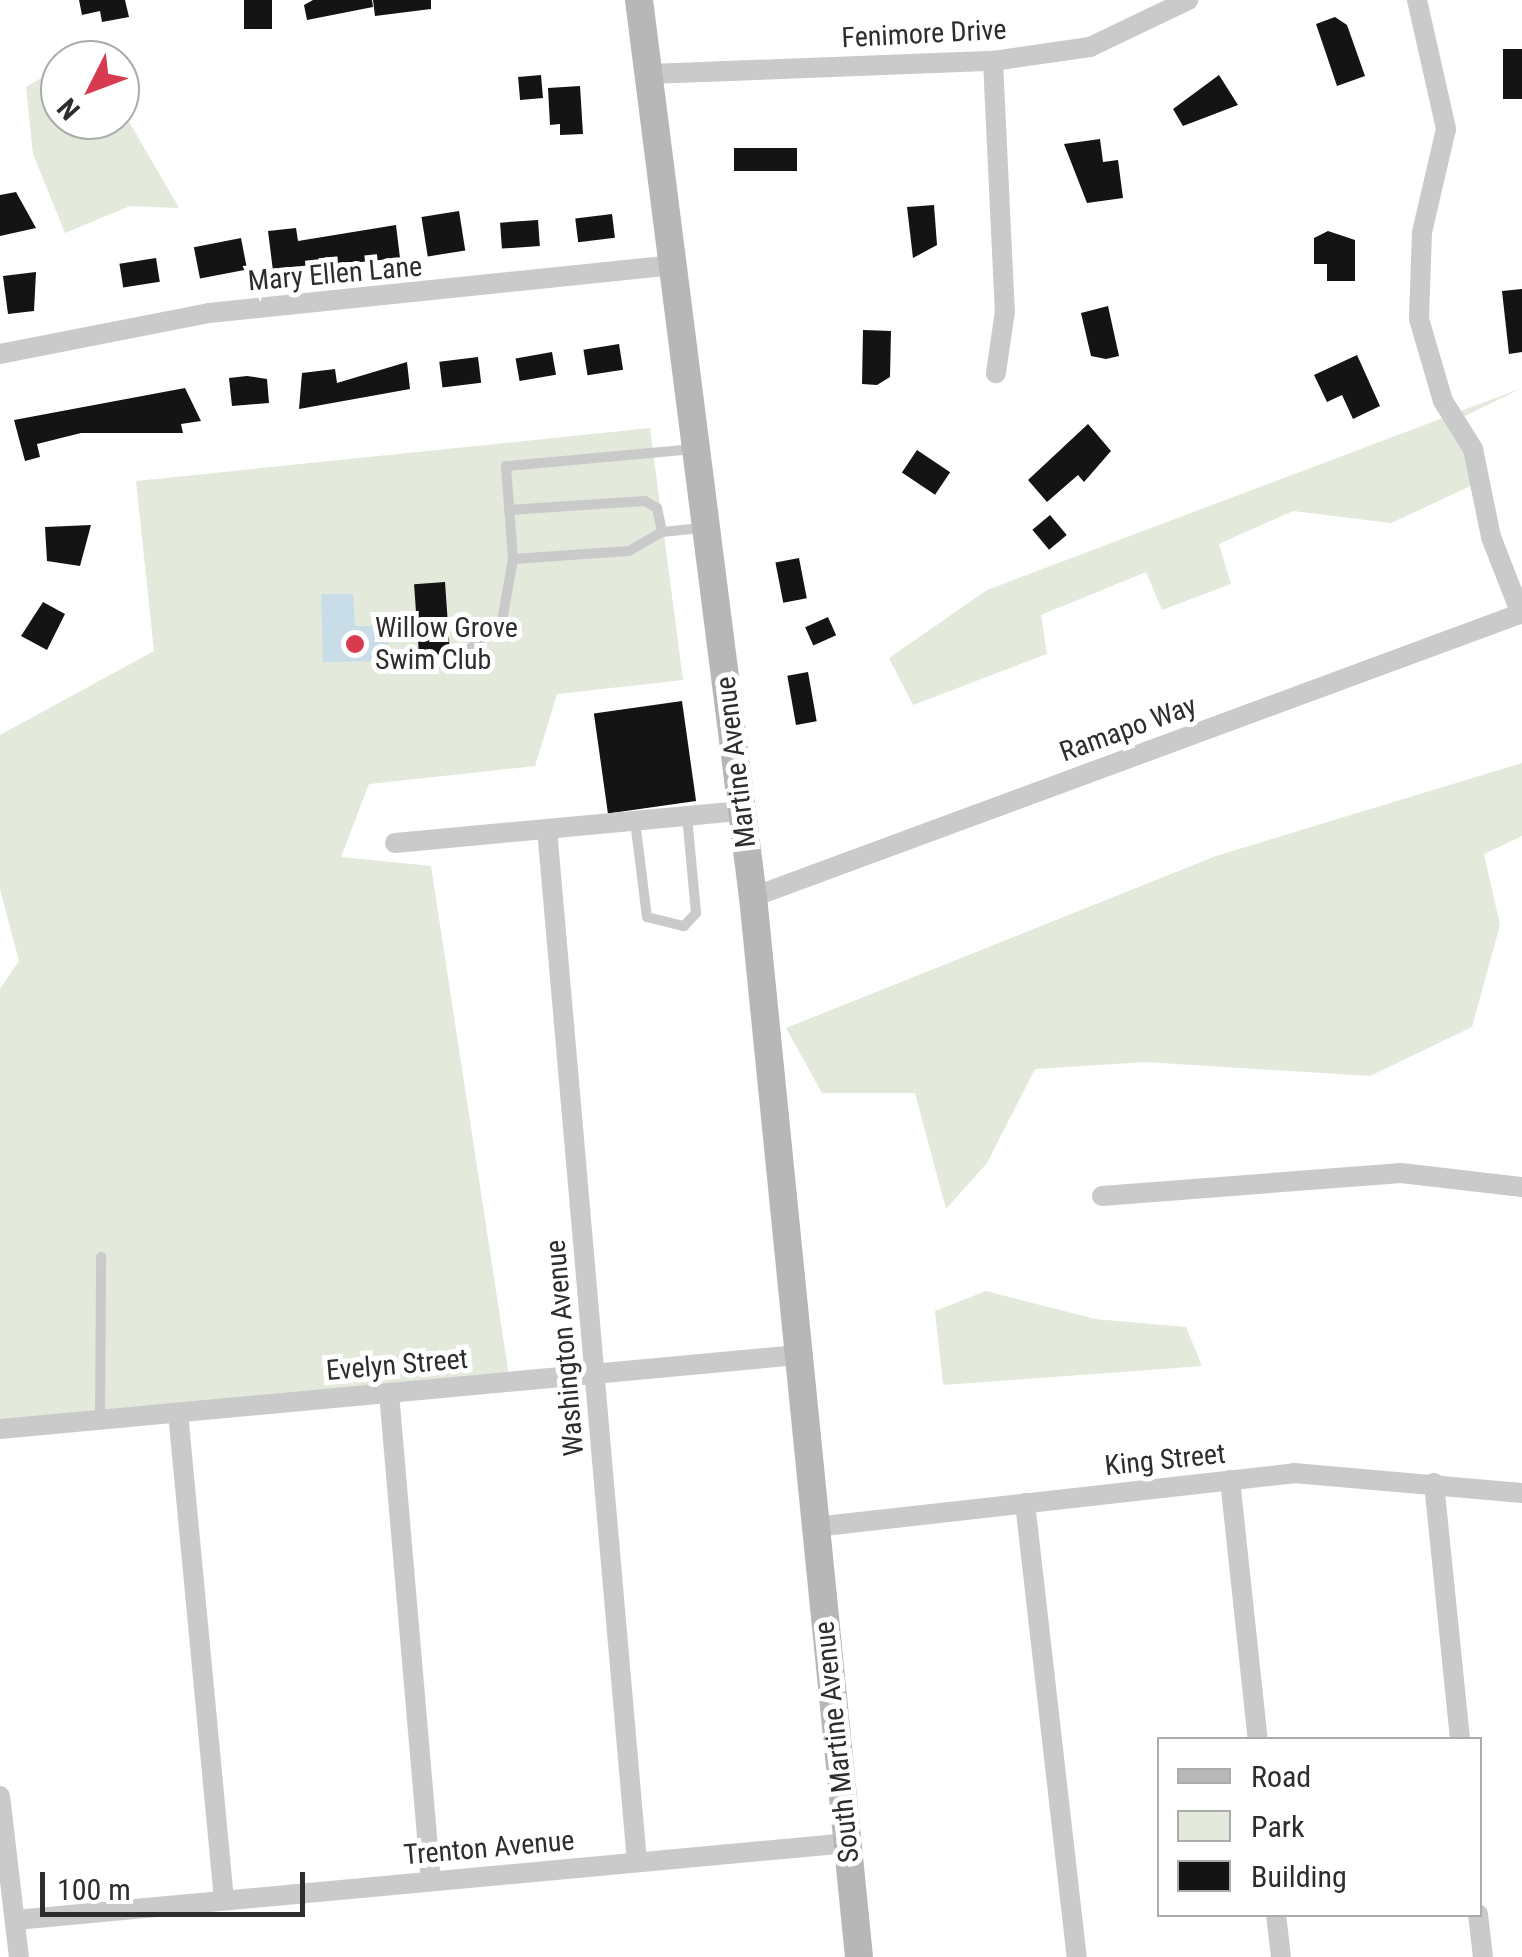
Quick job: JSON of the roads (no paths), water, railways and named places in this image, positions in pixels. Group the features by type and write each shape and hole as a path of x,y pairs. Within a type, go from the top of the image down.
{"main road":[{"name":"Martine Avenue","path":"639,0 677,265 753,897 816,1527"},
{"name":"South Martine Avenue","path":"816,1527 859,1957"}],"street":[{"name":"Fenimore Drive","path":"650,74 993,60 1090,48 1188,0"},
{"path":"1418,0 1446,129 1422,232 1419,320 1443,401 1473,449 1491,537 1522,613"},
{"path":"993,60 1005,311 996,373"},
{"name":"Mary Ellen Lane","path":"0,354 209,313 677,265"},
{"name":"Ramapo Way","path":"753,897 1522,613"},
{"path":"395,843 742,812"},
{"name":"Washington Avenue","path":"547,829 637,1862"},
{"path":"1102,1196 1401,1173 1522,1187"},
{"name":"Evelyn Street","path":"0,1429 798,1355"},
{"path":"389,1393 431,1881"},
{"path":"178,1413 224,1900"},
{"name":"King Street","path":"816,1527 1230,1480 1340,1473 1522,1493"},
{"path":"1230,1480 1258,1737"},
{"path":"1434,1483 1460,1737"},
{"path":"1025,1503 1076,1957"},
{"path":"0,1796 8,1920 19,1957"},
{"name":"Trenton Avenue","path":"8,1920 848,1843"},
{"path":"1276,1917 1281,1957"},
{"path":"1478,1917 1483,1957"}],"lane":[{"path":"453,663 502,621 513,560 506,466 699,449"},
{"path":"509,510 645,501 657,508 662,532"},
{"path":"513,560 629,551 662,532 708,527"},
{"path":"636,821 647,917 684,926 696,912 687,816"},
{"path":"100,1420 101,1257"}],"water":[{"name":"Willow Grove Swim Club","path":"321,594 353,594 355,626 388,626 389,661 323,662"}],"place":[{"name":"Willow Grove Swim Club","path":"355,644"}]}
